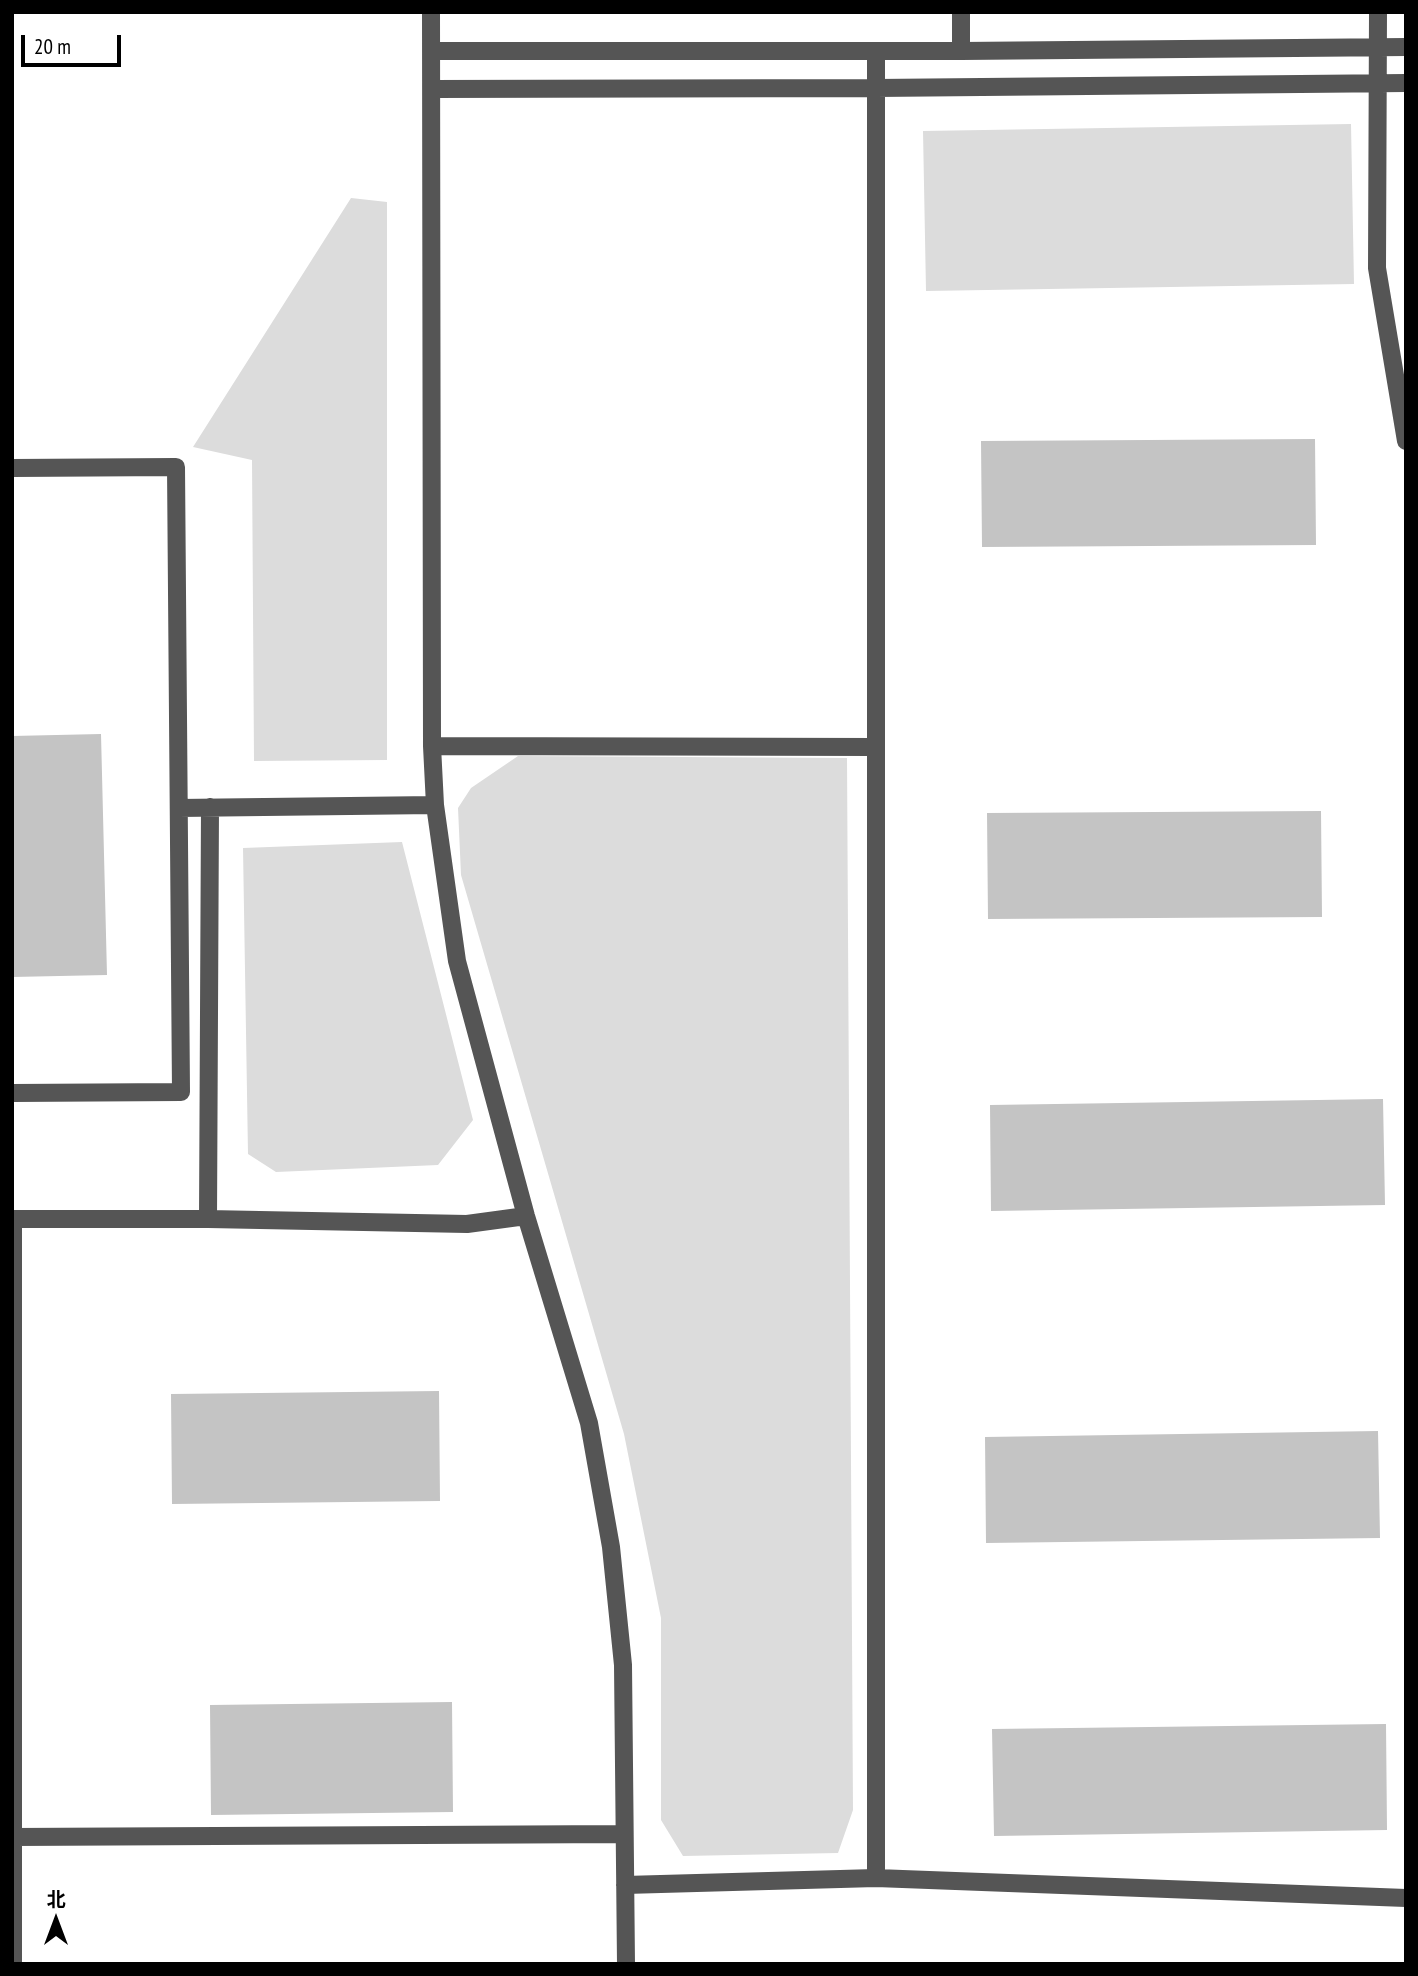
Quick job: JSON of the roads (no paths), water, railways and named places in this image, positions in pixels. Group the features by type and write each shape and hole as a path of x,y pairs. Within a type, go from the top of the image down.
{"street":[{"path":"431,12 432,746 435,805 457,961 526,1216 589,1423 611,1547 623,1665 626,1964"},
{"path":"961,12 961,51"},
{"path":"1378,12 1377,268 1406,441"},
{"path":"432,51 961,51 1406,47"},
{"path":"876,51 876,1878"},
{"path":"432,89 1406,83"},
{"path":"12,468 176,467 181,1092 12,1093"},
{"path":"432,746 876,747"},
{"path":"178,808 435,805"},
{"path":"208,1219 210,807"},
{"path":"13,1964 13,1219 208,1219 467,1224 526,1216"},
{"path":"13,1837 624,1834"},
{"path":"625,1885 876,1878 1406,1898"}]}
